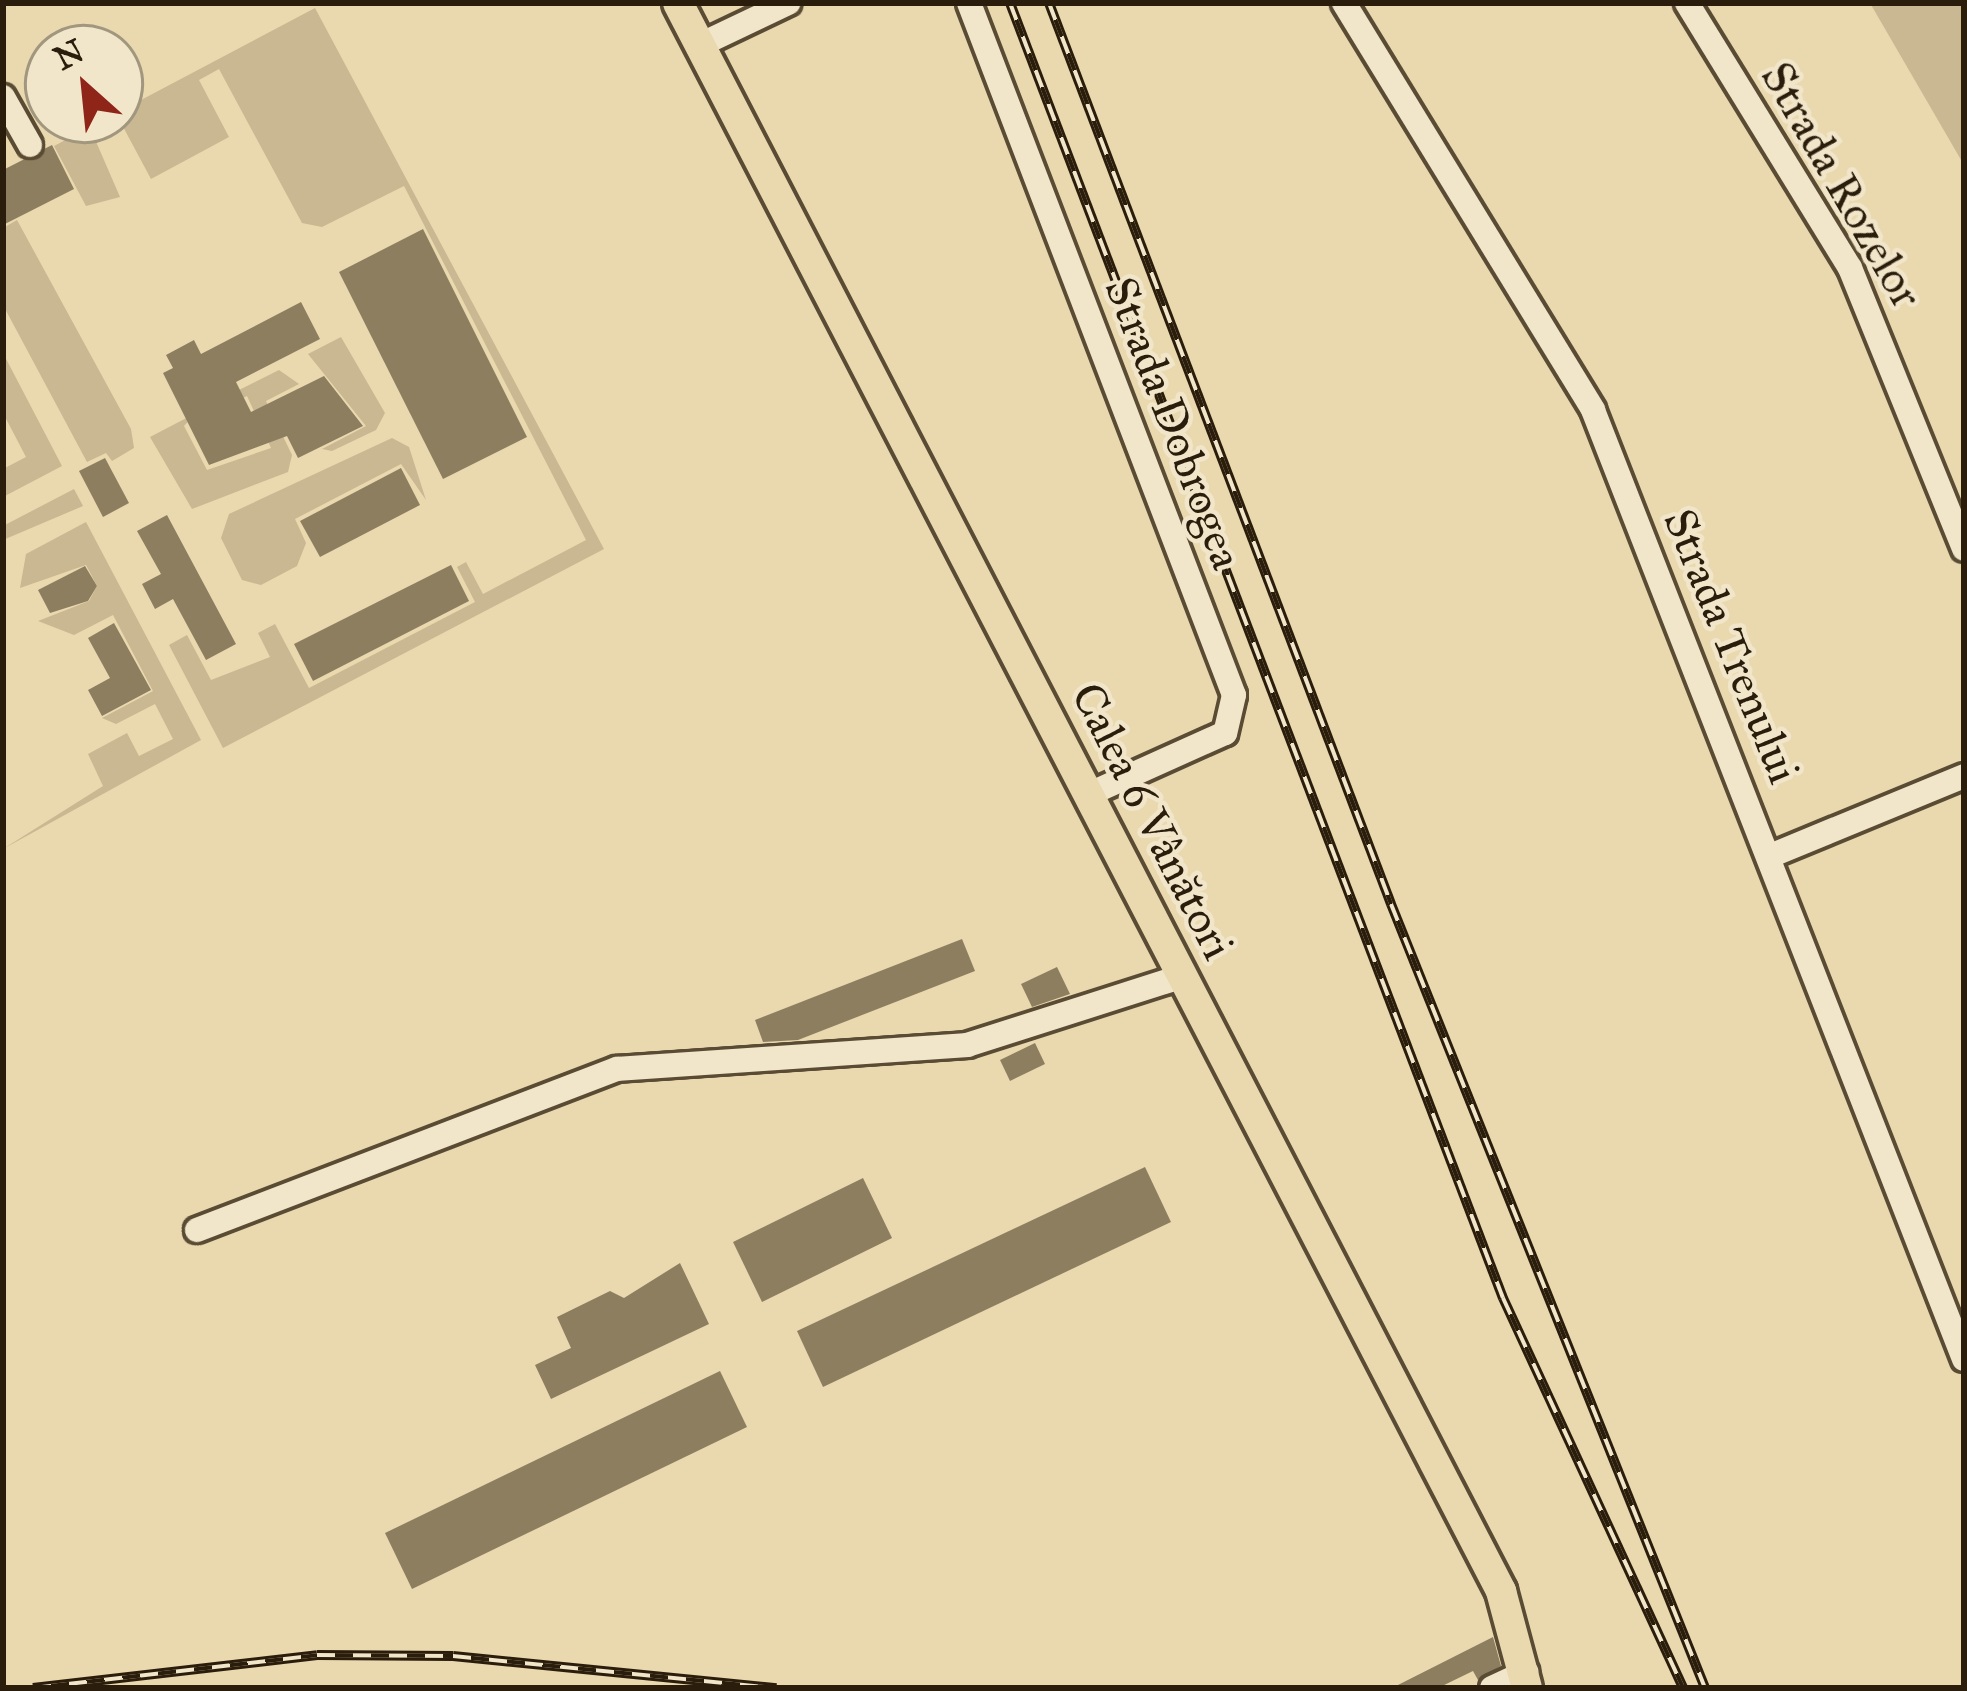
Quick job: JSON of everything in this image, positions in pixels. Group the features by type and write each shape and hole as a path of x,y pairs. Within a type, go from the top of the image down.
{"main road":[{"name":"Calea 6 Vânători","path":"678,3 1501,1591 1527,1680"}],"street":[{"path":"700,45 788,3"},
{"name":"Strada Dobrogea","path":"969,3 1234,695 1225,733 1089,794"},
{"name":"Strada Trenului","path":"1344,3 1593,410 1964,1359"},
{"name":"Strada Rozelor","path":"1688,3 1850,268 1964,549"},
{"path":"3,97 30,145"},
{"path":"1770,856 1964,776"},
{"path":"197,1229 616,1070 967,1045 1183,976"},
{"path":"1492,1688 1527,1680"}],"shaded area":[{"path":"1870,3 1964,3 1964,165"},
{"path":"315,8 604,549 223,748 169,645 187,635 211,680 270,657 258,633 275,624 309,688 475,602 457,567 466,562 483,594 586,540 404,186 322,227 302,223 219,69 199,80 229,137 151,179 132,144 144,144 144,98"},
{"path":"97,144 120,197 86,206 54,146"},
{"path":"17,220 131,429 134,448 112,461 106,453 87,462 3,305 3,228"},
{"path":"341,337 385,413 376,430 332,451 322,449 366,426 308,354"},
{"path":"3,353 62,466 3,497 3,469 26,457 3,413"},
{"path":"279,370 299,384 266,401 292,455 288,472 192,509 150,437 196,413 184,426 207,470 271,448 247,396 216,411 213,403"},
{"path":"392,438 409,447 426,500 401,464 295,519 306,543 297,566 261,585 242,580 221,538 229,514"},
{"path":"74,489 83,506 3,540 3,526"},
{"path":"86,522 201,740 3,849 103,786 88,754 127,733 139,756 173,739 155,704 116,724 102,718 153,691 113,615 74,635 38,621 89,601 97,586 86,565 20,588 26,554"}],"building":[{"path":"52,145 74,189 3,225 3,170"},
{"path":"423,229 527,437 443,479 339,272"},
{"path":"301,302 320,339 236,382 251,412 324,376 363,426 298,458 287,436 209,465 163,373 173,368 166,355 194,340 201,354"},
{"path":"105,458 129,503 103,517 79,471"},
{"path":"401,468 420,505 320,557 300,521"},
{"path":"167,515 236,644 206,660 173,599 155,609 142,584 161,574 137,531"},
{"path":"451,565 469,601 313,681 294,644"},
{"path":"85,566 97,586 88,601 50,613 38,590"},
{"path":"114,623 151,690 102,716 88,690 110,678 88,638"},
{"path":"962,939 975,971 798,1040 763,1042 755,1020"},
{"path":"1057,967 1070,994 1032,1007 1021,984"},
{"path":"1035,1043 1045,1064 1010,1081 1000,1060"},
{"path":"1145,1167 1171,1222 823,1387 797,1331"},
{"path":"863,1178 892,1238 762,1302 733,1242"},
{"path":"680,1263 709,1324 551,1399 535,1365 571,1348 557,1317 610,1291 624,1298"},
{"path":"720,1371 747,1427 412,1589 385,1533"},
{"path":"1493,1637 1501,1666 1478,1680 1473,1671 1438,1688 1392,1688"}],"railway":[{"path":"1010,3 1503,1298 1683,1688"},
{"path":"1049,3 1391,904 1705,1688"},
{"path":"33,1688 317,1655 453,1656 776,1688"}]}
